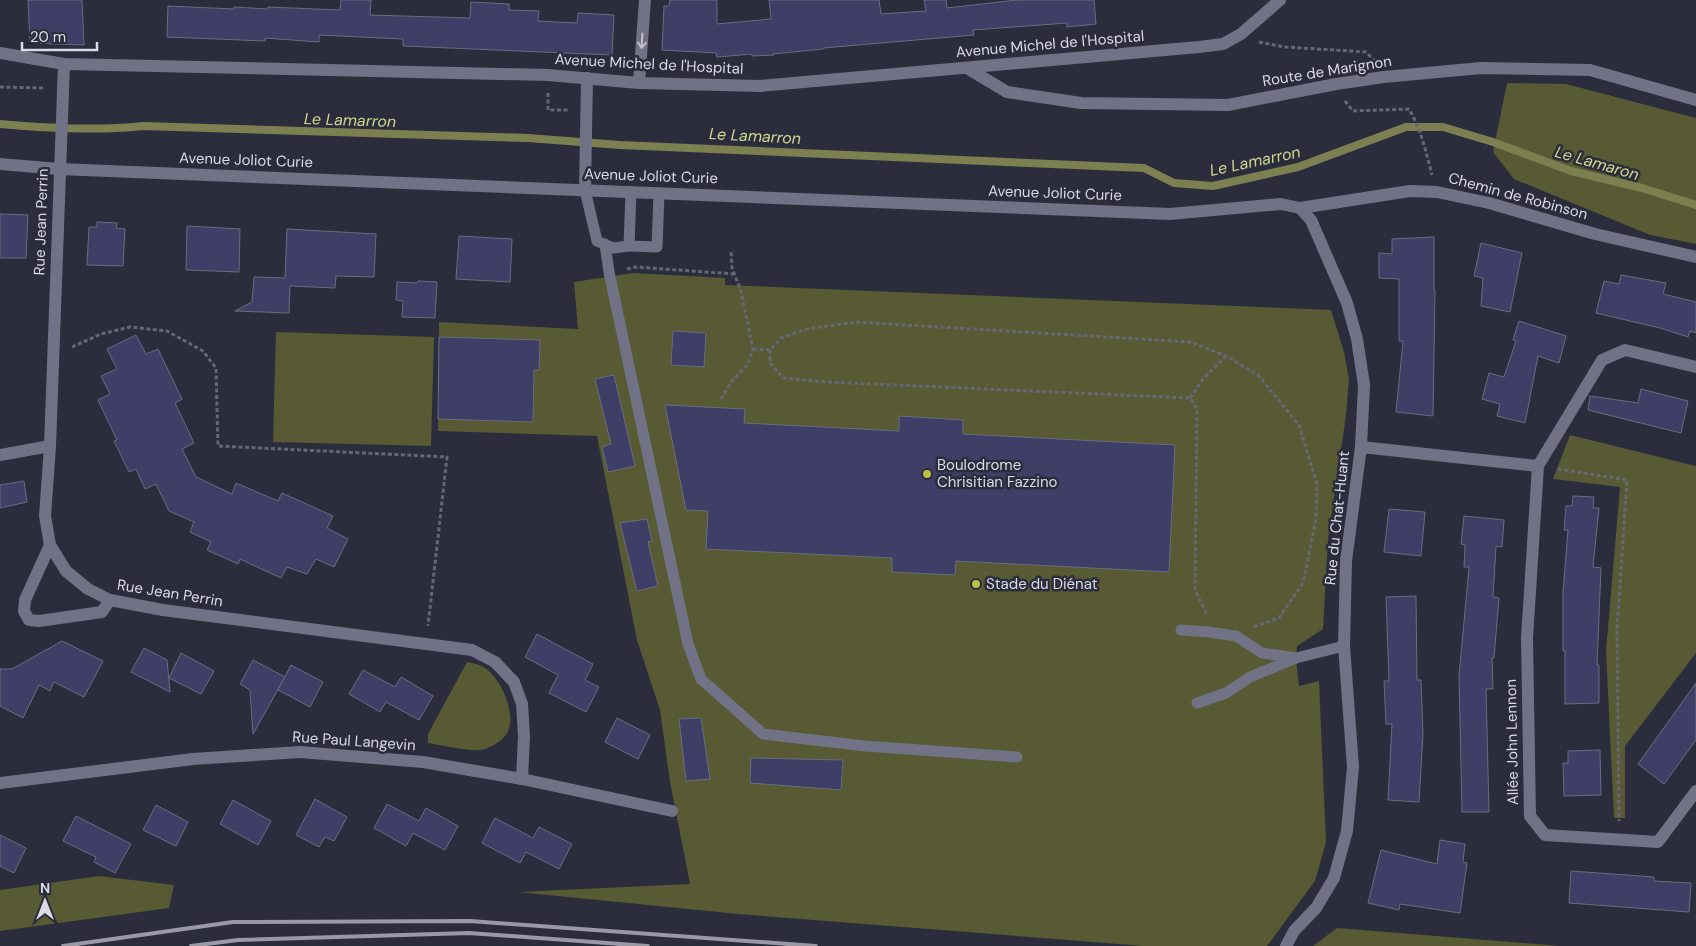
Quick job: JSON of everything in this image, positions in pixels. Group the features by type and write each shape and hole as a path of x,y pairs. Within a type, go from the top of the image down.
{"street":[{"path":"639,83 645,0"},
{"name":"Avenue Michel de l'Hospital","path":"0,53 64,64 548,75 639,83 760,86 1223,44 1241,34 1280,0"},
{"name":"Rue Jean Perrin","path":"64,64 50,446 45,516 50,545 66,571 88,589 110,600 163,610 472,650 495,662 514,682 522,704 524,736 522,779"},
{"name":"Route de Marignon","path":"967,68 1007,92 1080,103 1228,105 1336,84 1481,68 1590,70 1696,100"},
{"path":"585,190 587,78"},
{"name":"Avenue Joliot Curie","path":"0,164 59,169 1170,214 1281,204 1300,208"},
{"name":"Chemin de Robinson","path":"1300,208 1410,191 1437,192 1489,202 1595,234 1696,257"},
{"name":"Rue du Chat-Huant","path":"1286,946 1294,931 1316,908 1334,878 1347,831 1353,767 1344,646 1346,561 1361,447 1364,385 1357,339 1343,295 1311,220 1300,208"},
{"name":"Allée John Lennon","path":"1696,367 1625,350 1602,360 1538,466 1527,638 1530,816 1545,835 1658,842 1696,790"},
{"path":"0,454 50,446"},
{"path":"1361,447 1538,466"},
{"path":"50,545 25,600 24,611 29,620 39,621 102,612 110,600"},
{"name":"Rue Paul Langevin","path":"0,783 193,758 300,752 423,762 522,779 672,811"}],"lane":[{"path":"585,190 597,241 614,248 629,246 657,247 659,193"},
{"path":"629,246 631,192"},
{"path":"605,244 609,272 686,634 701,679 763,734 865,746 1017,757"},
{"path":"1181,630 1224,630 1262,653 1296,658"},
{"path":"1197,703 1226,693 1250,677 1296,658 1344,646"}],"path":[{"path":"1241,34 1252,41 1285,47 1366,52 1377,66 1379,78"},
{"path":"548,75 548,110 569,110 569,116"},
{"path":"1336,84 1342,98 1353,111 1409,109 1424,144 1437,192"},
{"path":"0,87 63,95"},
{"path":"721,399 731,382 748,364 753,349 741,291 732,268 731,251"},
{"path":"855,322 1191,342 1226,356 1258,375 1298,425 1317,484 1316,519 1302,583 1279,618 1253,628 1224,630 1205,613 1195,590 1197,408 1190,398 818,382 783,378 770,363 770,350 780,338 807,329 855,322"},
{"path":"53,356 102,334 130,327 167,331 203,351 216,368 218,446 447,456 426,644"},
{"path":"753,349 770,350"},
{"path":"1190,398 1203,379 1226,356"},
{"path":"1538,466 1627,480 1618,629 1619,840"}],"green space":[{"path":"1507,83 1566,84 1696,118 1696,244 1650,235 1514,179 1493,152"},
{"name":"Stade du Diénat","path":"633,273 725,278 725,285 1331,310 1344,352 1349,379 1346,415 1328,539 1323,629 1297,646 1296,658 1299,686 1319,681 1326,842 1315,881 1267,946 1144,946 738,914 518,892 690,884 670,782 660,710 637,640 597,436 438,431 439,322 578,329 574,282"},
{"path":"276,332 434,337 431,446 273,442"},
{"path":"1570,435 1696,466 1696,653 1625,746 1625,818 1614,818 1606,651 1620,487 1553,479"},
{"path":"467,662 480,665 489,671 501,686 509,706 510,725 507,733 499,742 482,750 428,743 428,734"},
{"path":"99,876 174,885 169,908 0,931 0,890"},
{"path":"1337,928 1560,946 1313,946"}],"building":[{"path":"28,0 82,0 84,45 30,43"},
{"path":"341,0 371,0 370,15 470,18 471,2 509,4 509,10 539,11 538,21 577,23 578,13 614,15 612,55 403,46 403,39 319,35 319,42 265,38 265,41 167,37 168,6 340,10"},
{"path":"670,0 717,0 717,24 771,19 769,0 879,0 881,14 926,11 924,0 946,0 947,8 1017,0 1094,0 1096,24 1067,27 1067,23 973,30 974,35 823,48 774,55 752,56 752,54 717,57 716,53 662,50 664,6 669,6"},
{"path":"0,214 28,215 26,258 0,258"},
{"path":"97,222 117,223 116,228 125,229 123,266 87,265 89,227 97,227"},
{"path":"187,226 240,229 239,272 186,270"},
{"path":"287,229 376,234 374,277 336,276 335,288 290,286 289,313 235,311 252,302 254,277 285,278"},
{"path":"459,236 512,239 510,282 456,279"},
{"path":"1434,237 1433,416 1396,412 1403,341 1399,341 1399,279 1379,278 1379,253 1392,254 1392,239"},
{"path":"1481,243 1522,253 1510,312 1481,306 1483,278 1474,276"},
{"path":"1621,275 1666,283 1663,294 1696,302 1696,333 1690,331 1688,337 1660,328 1596,313 1604,281 1619,284"},
{"path":"418,281 437,282 435,318 402,317 403,301 396,300 397,282 417,283"},
{"path":"1519,321 1566,336 1559,363 1538,356 1525,423 1497,416 1500,404 1482,399 1489,373 1504,377 1516,341 1513,340"},
{"path":"673,331 706,333 704,367 671,365"},
{"path":"136,335 146,354 158,349 182,399 175,403 194,443 182,449 196,477 232,494 236,483 278,501 282,493 333,516 327,528 348,539 334,567 316,559 307,574 287,567 281,578 240,559 238,564 207,550 211,542 190,532 194,522 169,511 156,484 145,489 136,469 129,472 114,441 117,440 98,400 110,394 101,376 117,369 107,349"},
{"path":"439,337 540,340 539,370 534,370 533,422 438,419"},
{"path":"614,375 635,466 608,472 602,447 611,444 595,379"},
{"path":"1641,389 1688,401 1681,433 1588,410 1590,396 1638,403"},
{"name":"Boulodrome Chrisitian Fazzino","path":"665,405 745,409 744,423 899,431 899,416 963,420 963,434 1175,445 1169,572 956,561 955,575 892,572 892,558 706,549 708,511 686,510"},
{"path":"24,481 27,502 0,508 0,485"},
{"path":"1573,496 1594,497 1593,508 1599,508 1593,567 1601,568 1597,665 1599,665 1599,703 1565,704 1563,592 1568,530 1564,530 1566,506 1572,506"},
{"path":"1389,509 1425,512 1421,556 1384,552"},
{"path":"1464,516 1504,520 1502,547 1496,546 1493,597 1499,598 1494,658 1492,658 1493,689 1486,689 1489,812 1462,812 1459,676 1469,567 1464,567 1465,545 1461,544"},
{"path":"647,519 652,541 648,542 658,586 637,591 620,523"},
{"path":"1416,596 1417,680 1421,680 1423,734 1419,802 1388,800 1392,724 1386,724 1384,681 1389,681 1386,597"},
{"path":"537,634 593,664 585,680 599,687 586,712 549,693 558,675 525,657"},
{"path":"62,641 103,661 84,697 54,682 50,691 39,685 23,718 0,706 0,669 12,669"},
{"path":"144,648 167,660 170,692 131,672"},
{"path":"181,653 214,671 201,694 169,678"},
{"path":"253,660 285,677 253,734 250,690 240,684"},
{"path":"291,665 323,682 310,707 278,690"},
{"path":"363,670 395,687 401,677 433,696 419,720 386,702 380,712 349,694"},
{"path":"1696,683 1696,740 1664,784 1638,764"},
{"path":"617,718 650,735 638,759 605,742"},
{"path":"701,718 710,779 686,781 679,719"},
{"path":"1600,750 1601,795 1564,796 1563,763 1568,763 1568,751"},
{"path":"751,758 843,760 841,790 750,783"},
{"path":"315,799 347,817 334,841 325,837 319,847 296,835"},
{"path":"233,800 271,821 258,845 220,824"},
{"path":"387,804 419,821 426,808 458,826 445,850 413,833 406,846 374,828"},
{"path":"156,805 188,822 176,846 143,830"},
{"path":"76,816 131,844 115,873 94,862 96,857 63,841"},
{"path":"495,818 533,838 539,827 572,844 559,869 526,852 520,863 482,843"},
{"path":"0,835 26,848 14,873 0,866"},
{"path":"1440,840 1465,844 1463,862 1467,863 1460,913 1400,904 1399,910 1368,903 1381,850 1437,864"},
{"path":"1571,871 1654,877 1654,881 1691,883 1689,912 1569,903"}],"waterway":[{"name":"Le Lamarron","path":"0,124 71,128 143,126 528,138 620,145 1144,168 1174,183 1213,186 1298,167 1406,127 1443,127 1493,142 1571,171 1642,188 1696,205"}],"railway":[{"path":"63,946 233,922 470,921 816,946"},
{"path":"191,946 238,940 469,933 648,946"}],"place":[{"name":"Boulodrome Chrisitian Fazzino","path":"927,474"},
{"name":"Stade du Diénat","path":"976,584"}],"water label":[{"name":"Le Lamaron","path":"1597,163"}]}
